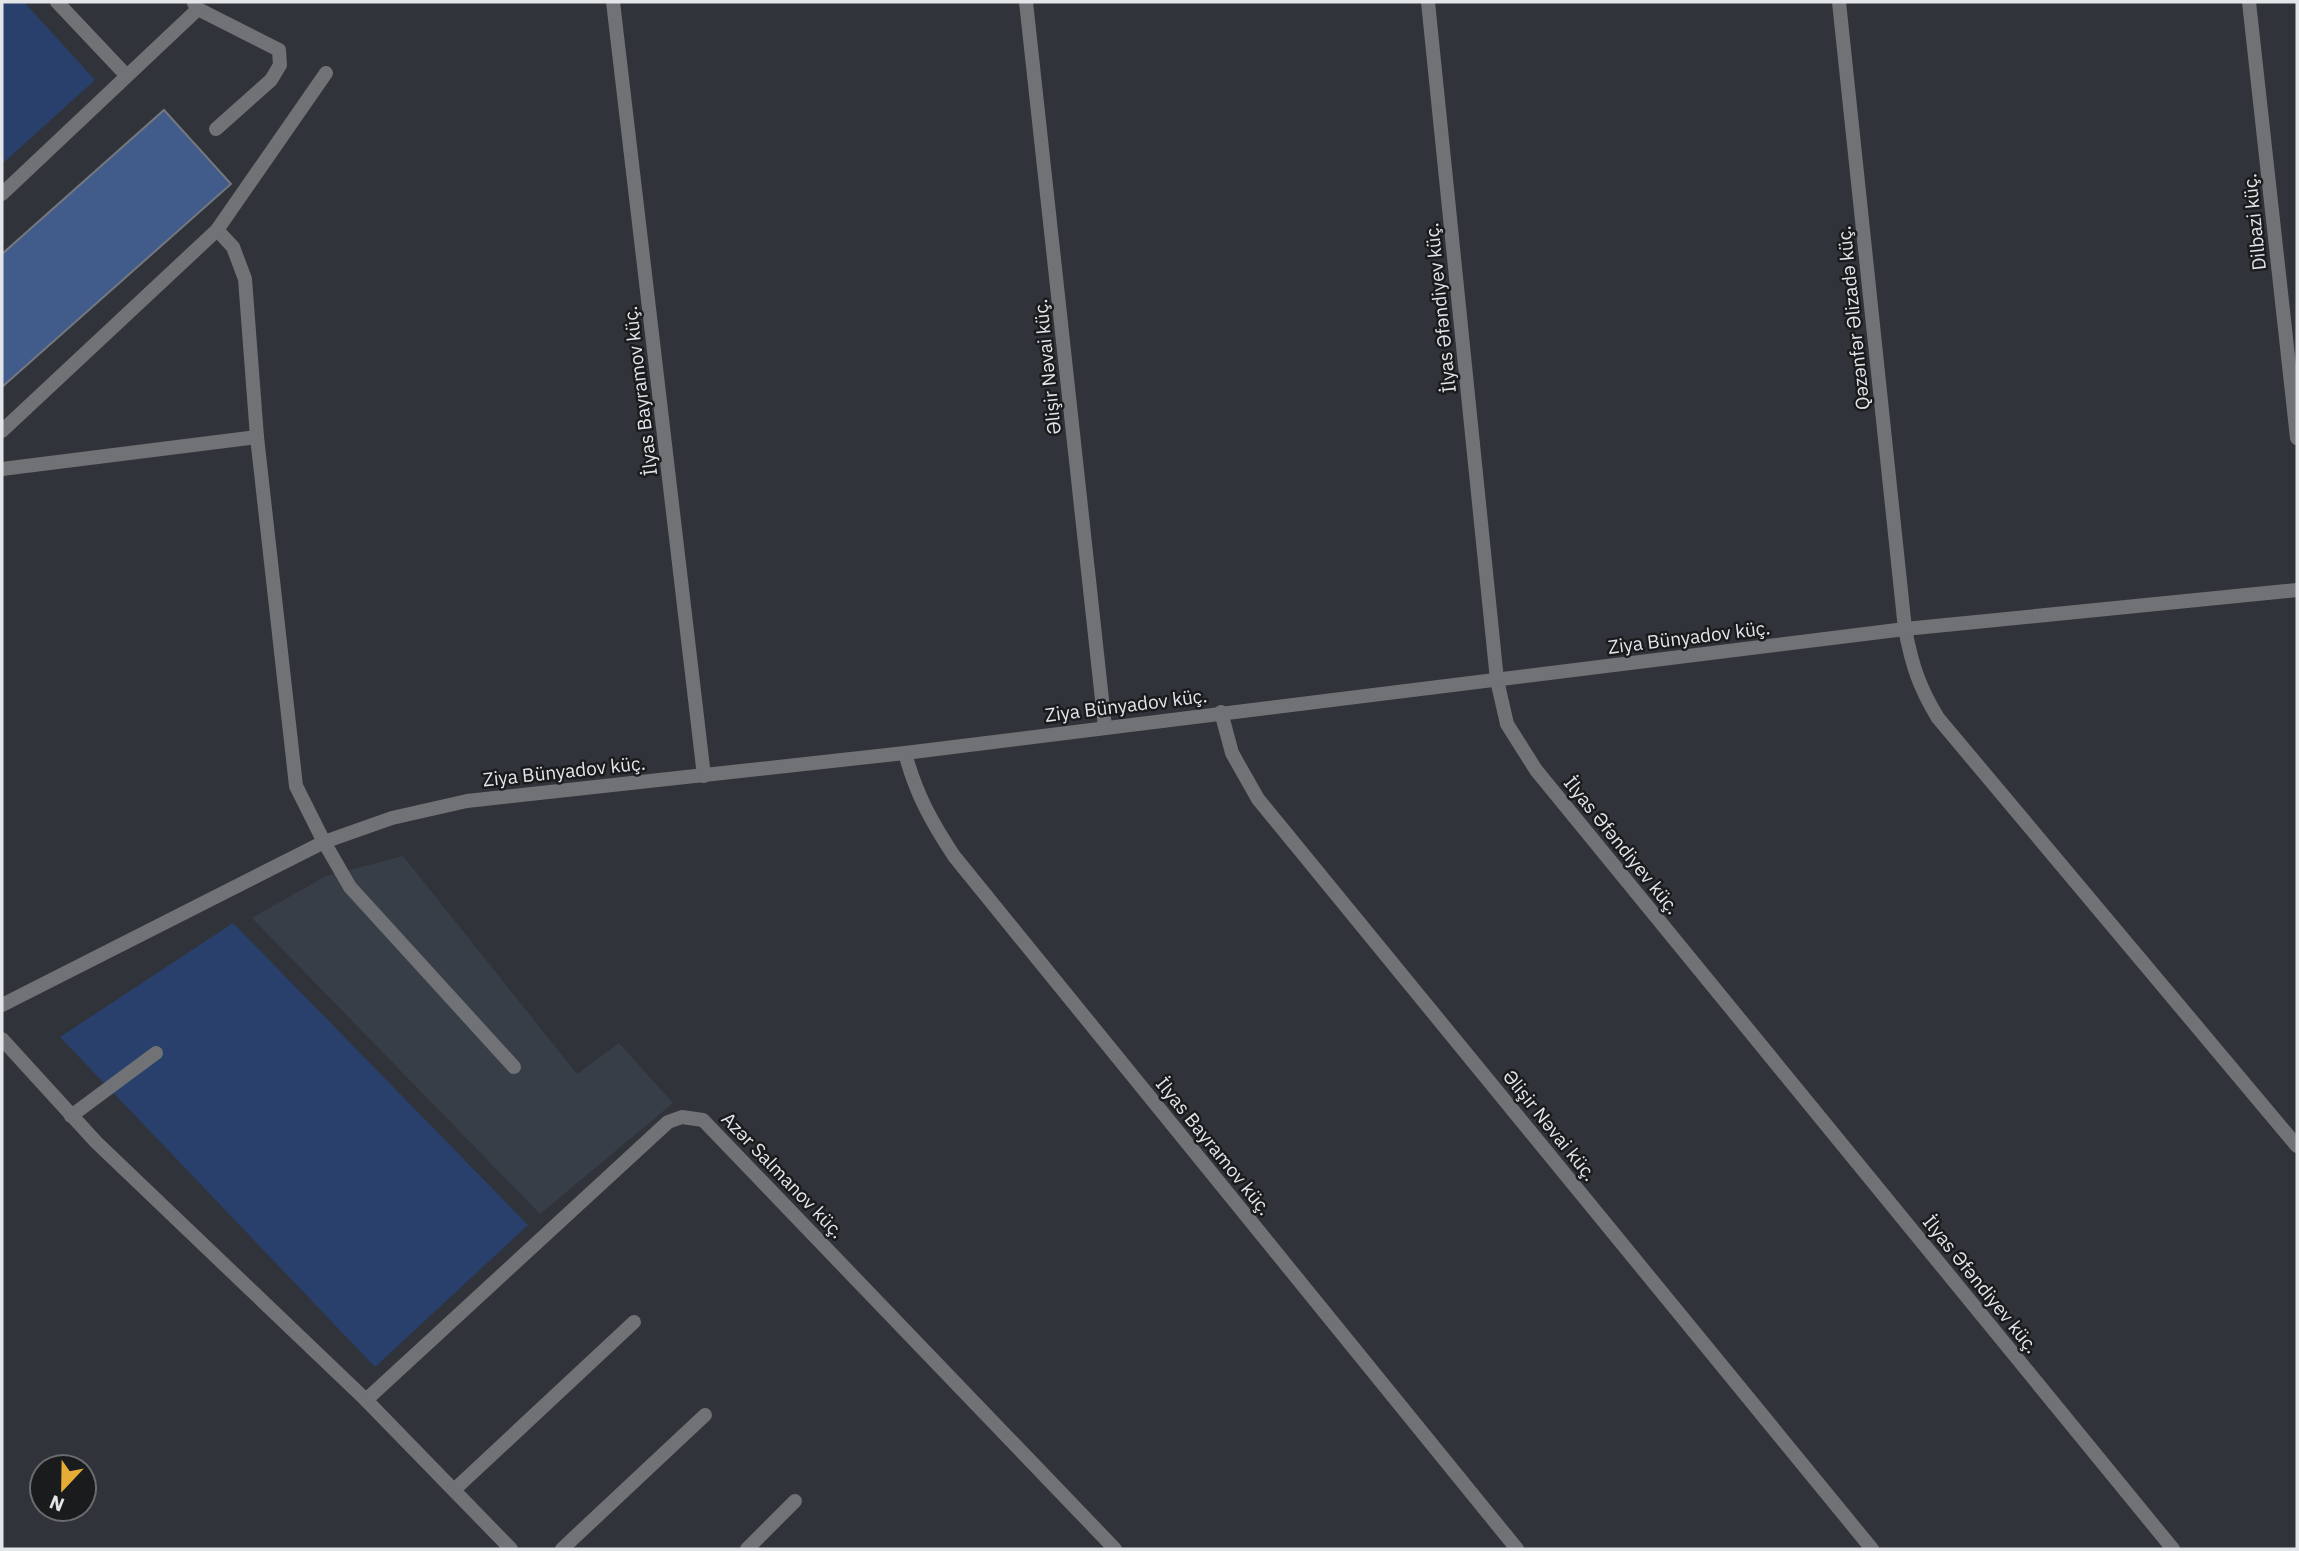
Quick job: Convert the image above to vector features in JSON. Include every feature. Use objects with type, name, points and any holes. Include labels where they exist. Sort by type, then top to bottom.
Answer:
[{"type":"street","points":[[57,2],[126,75]]},
{"type":"street","name":"İlyas Bayramov küç.","points":[[613,2],[704,776]]},
{"type":"street","name":"Əlişir Nəvai küç.","points":[[1026,2],[1105,727]]},
{"type":"street","name":"İlyas Əfəndiyev küç.","points":[[1428,2],[1497,680],[1507,724],[1536,770],[2173,1549]]},
{"type":"street","name":"Qəzənfər Əlizadə küç.","points":[[1839,2],[1905,629],[1912,665],[1921,690],[1938,718],[2297,1146]]},
{"type":"street","name":"Dilbazi küç.","points":[[2249,2],[2297,438]]},
{"type":"street","points":[[2,194],[196,5],[279,50],[280,65],[271,80],[216,129]]},
{"type":"street","points":[[2,431],[217,230],[326,73]]},
{"type":"street","points":[[217,230],[233,247],[245,279],[257,437],[296,786],[350,887],[514,1067]]},
{"type":"street","points":[[2,469],[257,437]]},
{"type":"street","name":"Ziya Bünyadov küç.","points":[[2,1005],[324,842],[392,818],[467,801],[905,753],[1905,629],[2297,590]]},
{"type":"street","name":"Əlişir Nəvai küç.","points":[[1221,712],[1232,753],[1258,799],[1872,1549]]},
{"type":"street","name":"İlyas Bayramov küç.","points":[[905,753],[913,782],[929,818],[954,856],[1517,1549]]},
{"type":"street","points":[[2,1039],[106,1152],[366,1400],[511,1549]]},
{"type":"street","points":[[72,1116],[156,1053]]},
{"type":"street","name":"Azər Salmanov küç.","points":[[366,1400],[668,1122],[682,1117],[703,1120],[1115,1549]]},
{"type":"street","points":[[454,1490],[634,1322]]},
{"type":"street","points":[[562,1549],[705,1415]]},
{"type":"street","points":[[747,1549],[795,1501]]},
{"type":"shaded area","points":[[2,2],[24,2],[95,80],[2,164]]},
{"type":"shaded area","points":[[403,856],[577,1074],[619,1043],[673,1103],[540,1214],[252,918],[326,876]]},
{"type":"shaded area","points":[[233,923],[528,1225],[375,1367],[60,1037]]},
{"type":"building","points":[[164,110],[231,184],[2,387],[2,254]]}]
